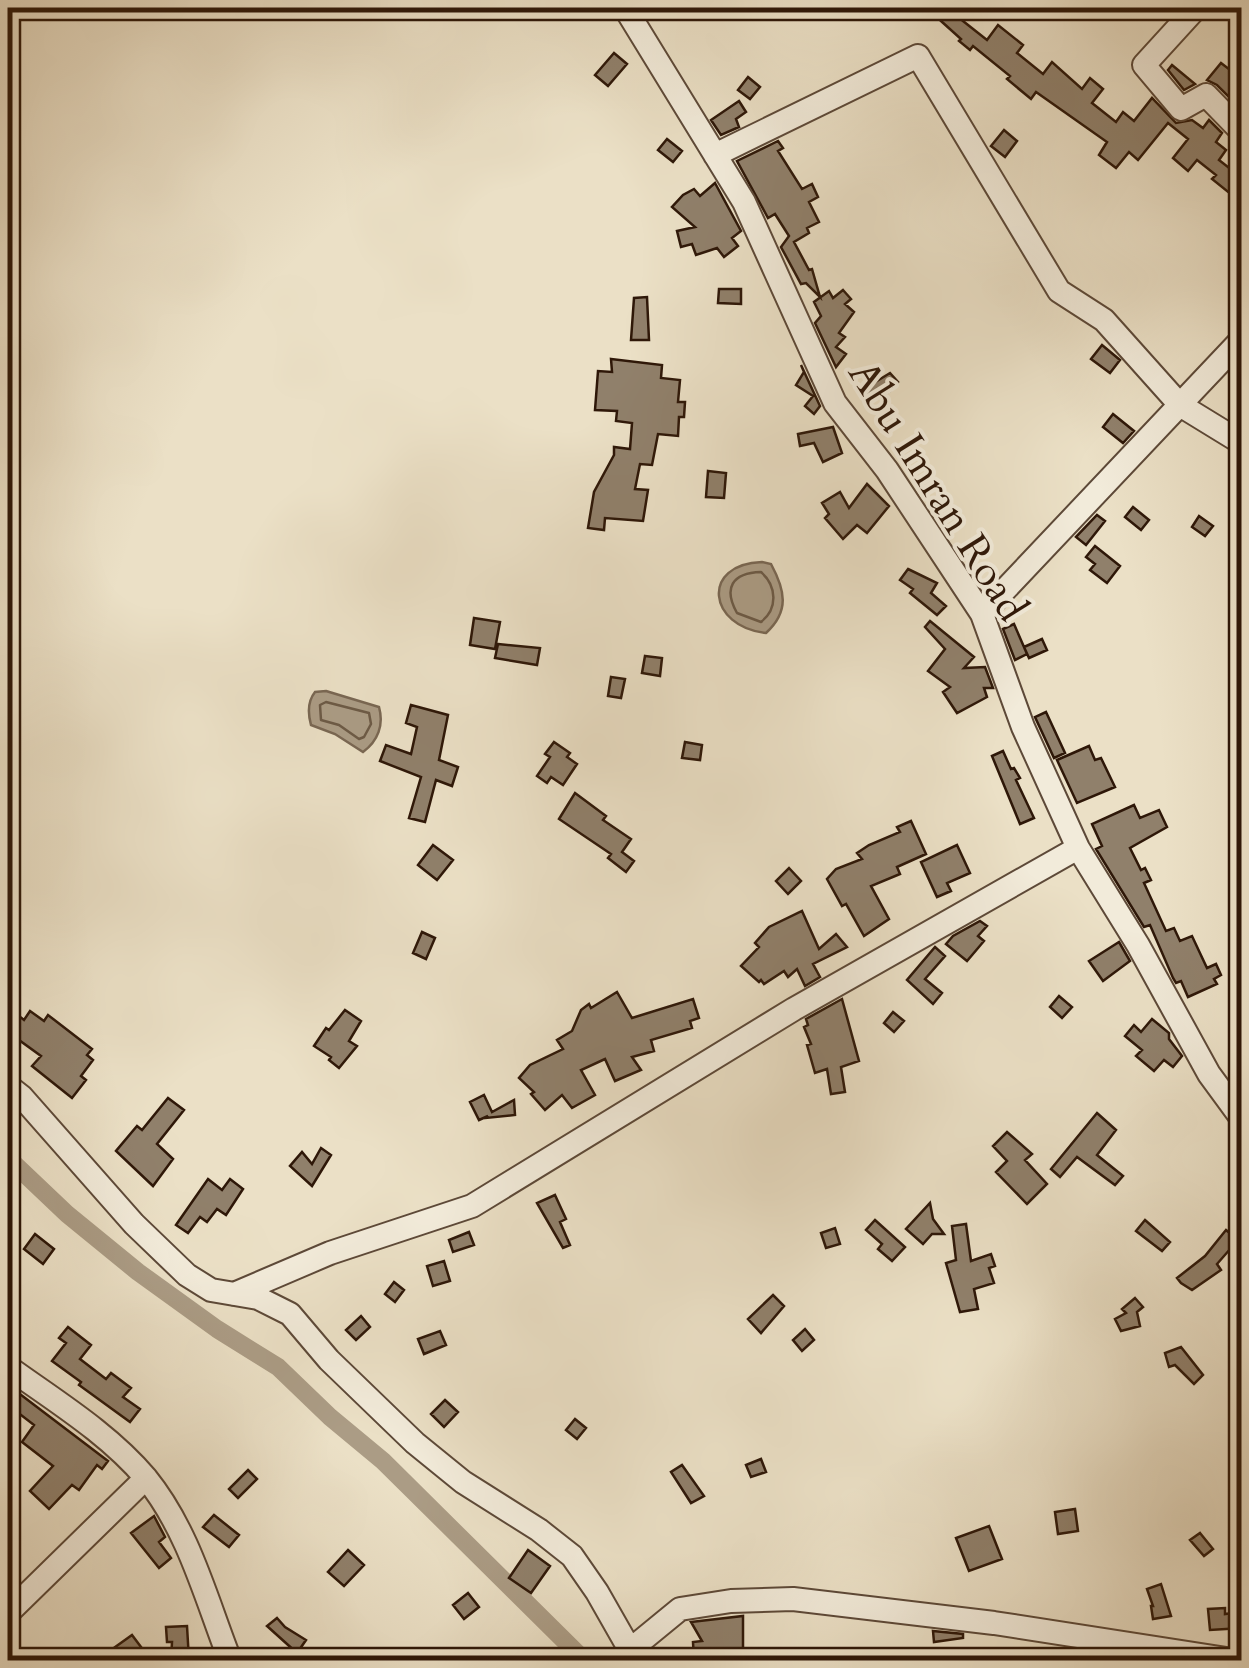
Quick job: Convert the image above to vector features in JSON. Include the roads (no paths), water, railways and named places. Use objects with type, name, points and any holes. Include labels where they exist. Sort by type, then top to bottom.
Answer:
[{"type":"street","name":"Abu Imran Road","points":[[625,8],[744,202],[835,403],[887,470],[982,614],[1023,727],[1078,848],[1138,945],[1209,1074],[1242,1119]]},
{"type":"street","points":[[1196,8],[1144,65],[1181,108],[1206,95],[1242,132]]},
{"type":"street","points":[[715,155],[918,56],[1059,292],[1104,320],[1180,405],[1242,442]]},
{"type":"street","points":[[982,614],[1242,339]]},
{"type":"street","points":[[234,1294],[330,1253],[472,1206],[794,1009],[1078,848]]},
{"type":"street","points":[[8,1086],[165,1256],[211,1290],[258,1298],[290,1314],[328,1360],[415,1444],[463,1482],[572,1556],[633,1655],[680,1610],[730,1601],[793,1599],[994,1623],[1233,1660]]},
{"type":"street","points":[[8,1366],[91,1426],[146,1478],[190,1554],[230,1660]]},
{"type":"street","points":[[8,1613],[146,1478]]},
{"type":"water","points":[[771,564],[783,600],[779,617],[766,633],[732,620],[719,596],[728,573],[742,565]]},
{"type":"water","points":[[326,691],[379,707],[378,732],[363,752],[335,734],[311,725],[311,700],[315,692]]},
{"type":"waterway","points":[[8,1158],[67,1214],[138,1272],[278,1367],[383,1461],[584,1660]]}]
